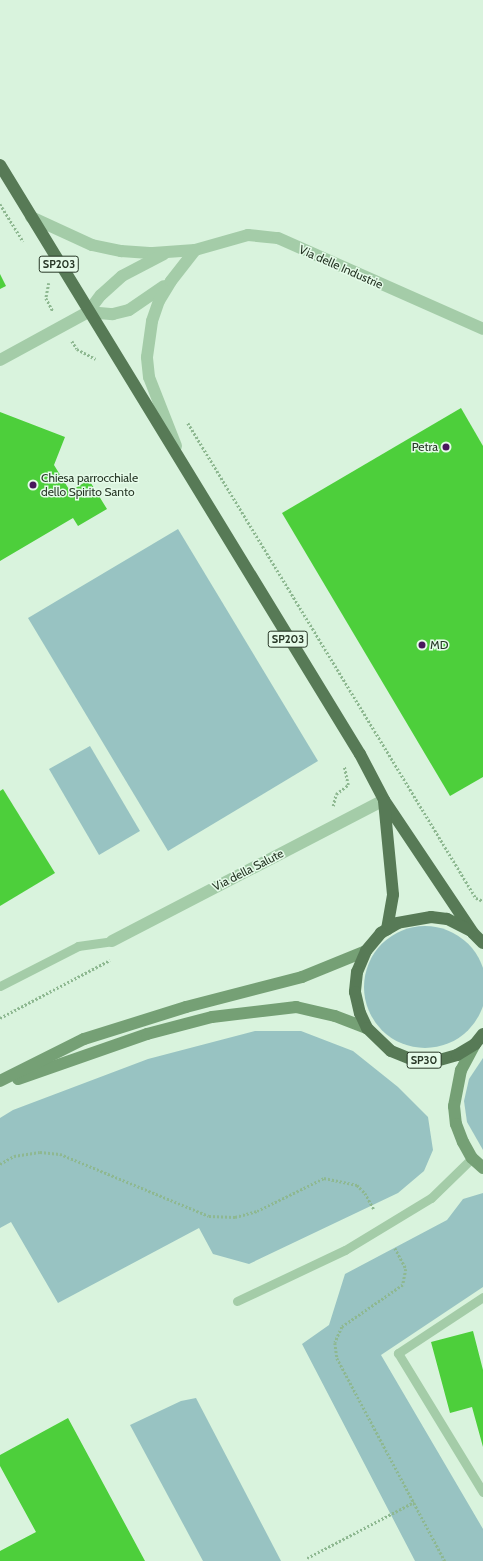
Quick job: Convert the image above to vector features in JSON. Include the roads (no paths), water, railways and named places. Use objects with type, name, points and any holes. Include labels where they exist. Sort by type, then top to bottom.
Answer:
[{"type":"main road","name":"SP203","points":[[0,165],[190,479],[360,754],[384,800],[473,933]]},
{"type":"main road","name":"SP203","points":[[384,800],[393,895],[387,929]]},
{"type":"main road","name":"SP30","points":[[483,943],[473,933],[447,919],[431,917],[410,919],[387,929],[366,951],[357,972],[355,992],[360,1013],[367,1028],[391,1051],[411,1059],[436,1061],[457,1055],[475,1044],[483,1034]]},
{"type":"main road","name":"SP30","points":[[0,1081],[84,1039],[186,1006],[302,977],[366,951]]},
{"type":"main road","name":"SP30","points":[[0,1085],[147,1034],[212,1017],[296,1006],[335,1016],[367,1028]]},
{"type":"main road","points":[[475,1044],[461,1070],[454,1106],[456,1124],[472,1158],[483,1168]]},
{"type":"street","name":"Via delle Industrie","points":[[31,216],[92,245],[121,251],[167,252],[195,250],[248,235],[278,238],[483,330]]},
{"type":"street","points":[[190,479],[158,403],[149,377],[147,358],[152,321],[159,301],[171,280],[195,250]]},
{"type":"street","name":"Via delle Industrie","points":[[88,312],[101,295],[122,276],[167,252]]},
{"type":"street","points":[[0,360],[88,312],[113,314],[129,310],[143,303],[171,280]]},
{"type":"street","name":"Via della Salute","points":[[112,941],[384,800]]},
{"type":"lane","points":[[0,986],[78,946],[112,941]]},
{"type":"lane","points":[[237,1301],[345,1250],[431,1198],[472,1158]]},
{"type":"lane","points":[[483,1297],[398,1353],[483,1492]]},
{"type":"place","name":"Petra","points":[[446,447]]},
{"type":"place","name":"Chiesa parrocchiale dello Spirito Santo","points":[[33,485]]},
{"type":"place","name":"MD","points":[[422,645]]}]
